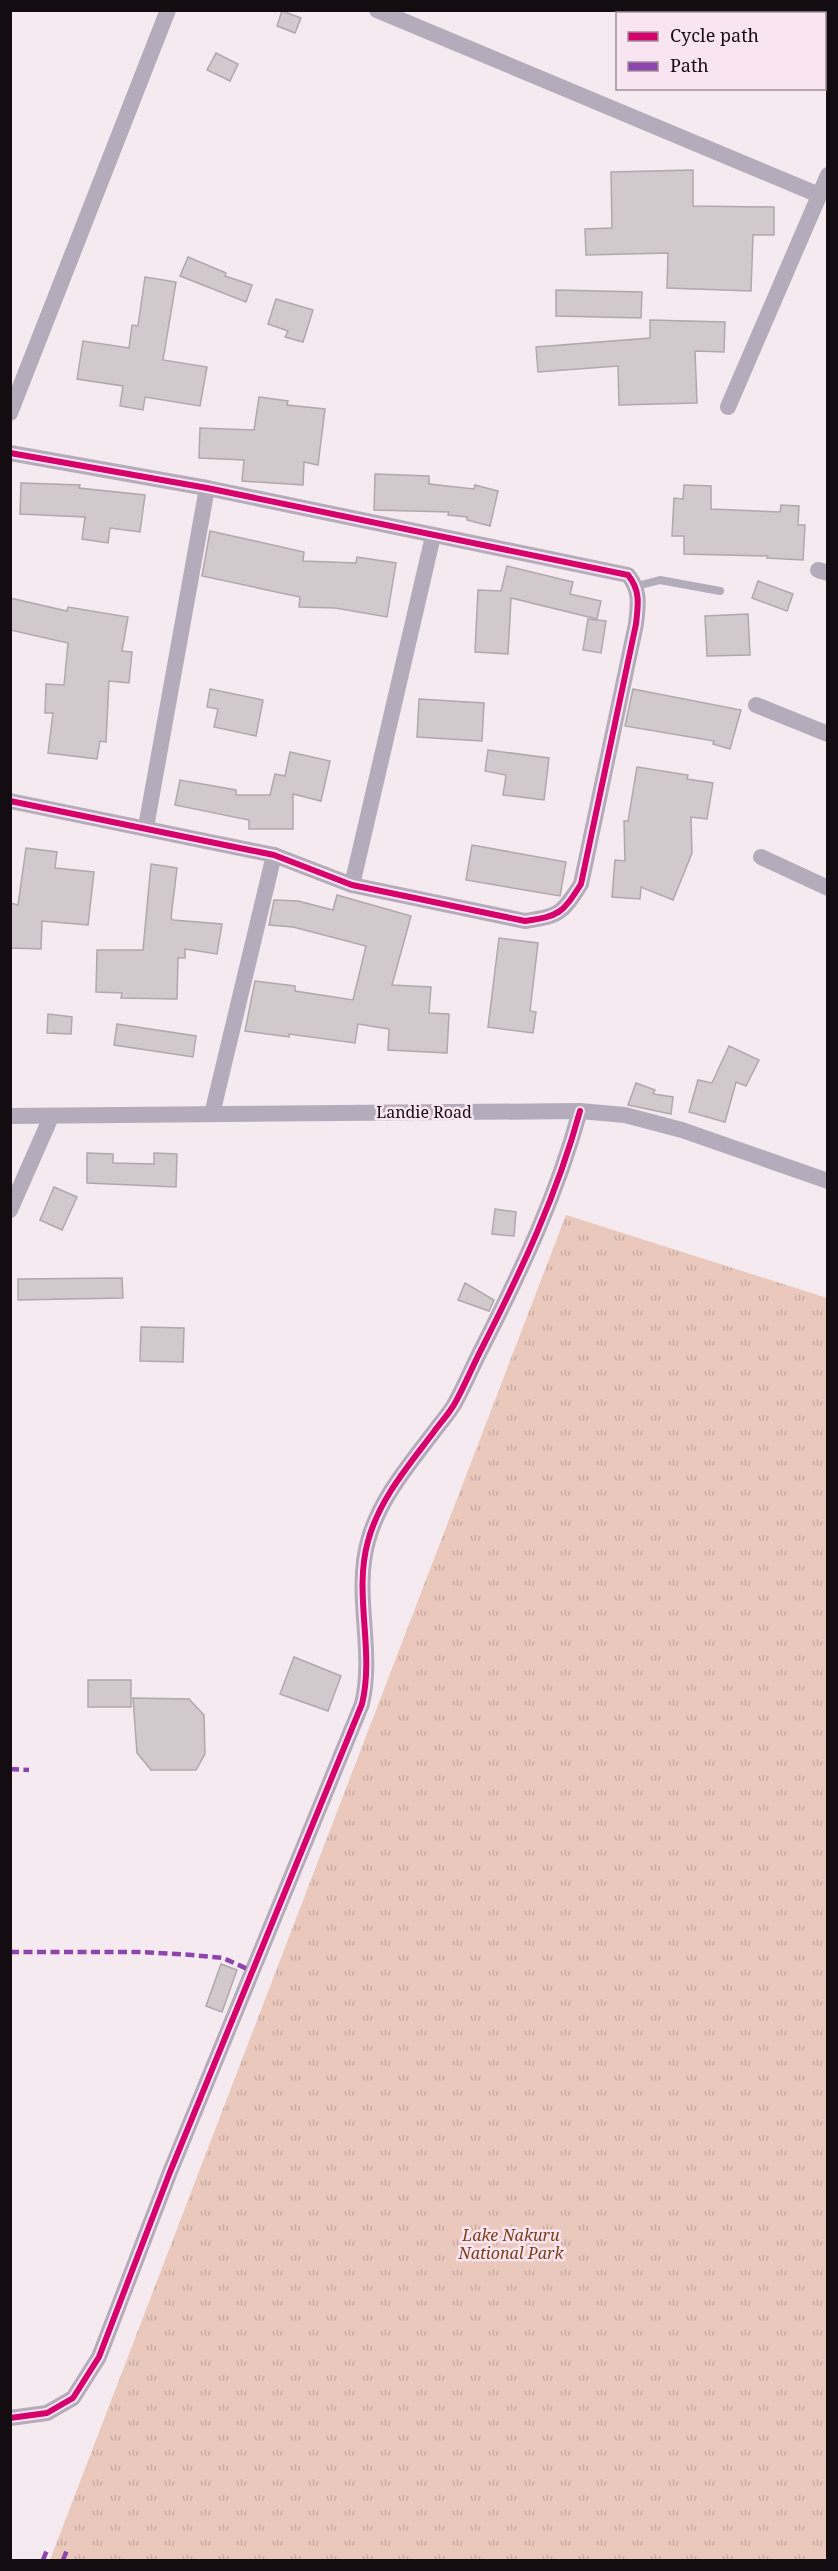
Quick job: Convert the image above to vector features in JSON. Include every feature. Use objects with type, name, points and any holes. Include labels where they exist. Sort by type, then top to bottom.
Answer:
[{"type":"street","points":[[10,413],[168,10]]},
{"type":"street","points":[[377,10],[819,195]]},
{"type":"street","points":[[728,407],[828,175]]},
{"type":"street","points":[[10,453],[207,488],[628,575],[637,586],[639,598],[636,624],[581,884],[568,905],[553,917],[525,921],[352,885],[274,855],[10,801]]},
{"type":"street","points":[[146,827],[207,488]]},
{"type":"street","points":[[352,885],[433,536]]},
{"type":"street","points":[[756,705],[828,734]]},
{"type":"street","points":[[212,1114],[274,855]]},
{"type":"street","points":[[761,857],[828,888]]},
{"type":"street","points":[[10,2418],[47,2413],[73,2398],[99,2357],[179,2151],[362,1704],[367,1668],[362,1598],[363,1568],[368,1541],[396,1482],[454,1405],[515,1284],[566,1163],[580,1111]]},
{"type":"street","name":"Landie Road","points":[[10,1116],[580,1111],[625,1115],[681,1130],[828,1181]]},
{"type":"street","points":[[10,1210],[51,1117]]},
{"type":"lane","points":[[637,586],[660,580],[720,591]]},
{"type":"green space","name":"Lake Nakuru National Park","points":[[566,1215],[827,1298],[827,2560],[50,2560]]},
{"type":"building","points":[[282,11],[301,18],[295,33],[277,26]]},
{"type":"building","points":[[216,53],[238,64],[230,81],[207,70]]},
{"type":"building","points":[[693,170],[693,206],[774,207],[774,235],[753,235],[751,291],[667,288],[668,253],[586,255],[585,229],[612,228],[611,172]]},
{"type":"building","points":[[188,257],[226,273],[225,276],[252,285],[246,302],[180,276]]},
{"type":"building","points":[[145,277],[176,282],[163,360],[207,367],[200,406],[145,397],[143,410],[120,406],[123,386],[77,379],[83,341],[129,348],[132,325],[138,326]]},
{"type":"building","points":[[556,290],[642,292],[641,318],[556,316]]},
{"type":"building","points":[[276,299],[313,310],[303,342],[285,337],[288,331],[268,324]]},
{"type":"building","points":[[650,320],[725,322],[724,352],[695,351],[697,403],[619,405],[618,366],[538,372],[536,347],[650,338]]},
{"type":"building","points":[[259,397],[288,401],[287,405],[325,409],[318,465],[304,462],[303,485],[242,481],[244,460],[199,458],[200,428],[254,430]]},
{"type":"building","points":[[375,474],[429,476],[429,484],[474,489],[475,485],[498,491],[490,526],[467,520],[467,517],[448,515],[449,512],[374,510]]},
{"type":"building","points":[[21,483],[80,485],[79,488],[145,495],[140,532],[110,528],[108,543],[82,539],[85,517],[20,514]]},
{"type":"building","points":[[684,485],[711,486],[711,509],[780,512],[781,505],[799,506],[798,525],[805,525],[803,560],[767,558],[768,556],[684,554],[684,536],[672,536],[674,498],[683,499]]},
{"type":"building","points":[[210,531],[304,552],[303,561],[356,563],[357,557],[396,563],[387,617],[335,608],[299,607],[300,597],[202,576]]},
{"type":"building","points":[[507,566],[573,582],[570,594],[601,601],[597,619],[511,598],[508,654],[475,652],[478,590],[501,591]]},
{"type":"building","points":[[758,581],[793,594],[787,611],[752,598]]},
{"type":"building","points":[[10,598],[67,611],[68,607],[128,617],[122,651],[132,652],[129,683],[109,681],[106,742],[100,741],[97,759],[48,753],[53,713],[45,713],[46,684],[64,685],[68,643],[10,630]]},
{"type":"building","points":[[748,614],[750,655],[707,656],[705,616]]},
{"type":"building","points":[[588,619],[606,621],[601,653],[583,650]]},
{"type":"building","points":[[210,689],[263,700],[256,736],[214,727],[218,709],[207,707]]},
{"type":"building","points":[[633,689],[741,710],[730,749],[713,744],[714,741],[625,726]]},
{"type":"building","points":[[419,699],[484,703],[482,741],[417,737]]},
{"type":"building","points":[[488,750],[549,758],[544,800],[503,795],[506,775],[485,771]]},
{"type":"building","points":[[290,752],[330,761],[321,801],[293,794],[293,829],[249,829],[249,820],[175,805],[180,780],[236,790],[236,795],[270,795],[275,774],[285,776]]},
{"type":"building","points":[[637,767],[688,775],[687,779],[713,783],[707,819],[691,817],[692,853],[673,900],[641,887],[640,899],[612,897],[615,860],[625,861],[624,821],[628,821]]},
{"type":"building","points":[[472,845],[566,862],[560,896],[466,880]]},
{"type":"building","points":[[26,848],[57,852],[55,868],[94,872],[88,925],[42,921],[41,949],[10,948],[10,903],[18,905]]},
{"type":"building","points":[[151,864],[177,868],[171,918],[173,920],[222,924],[217,954],[185,949],[185,958],[178,958],[177,999],[121,998],[122,993],[96,992],[97,950],[143,950]]},
{"type":"building","points":[[337,895],[411,916],[392,985],[431,987],[429,1013],[449,1014],[447,1053],[388,1050],[389,1029],[358,1024],[355,1043],[245,1031],[255,981],[295,986],[295,991],[353,1000],[366,946],[293,927],[269,925],[274,900],[298,901],[333,910]]},
{"type":"building","points":[[499,938],[538,943],[530,1011],[536,1012],[533,1033],[488,1027]]},
{"type":"building","points":[[48,1014],[72,1017],[71,1034],[47,1033]]},
{"type":"building","points":[[117,1024],[196,1036],[193,1057],[114,1045]]},
{"type":"building","points":[[729,1046],[759,1060],[746,1086],[736,1082],[725,1122],[689,1112],[698,1080],[712,1083]]},
{"type":"building","points":[[636,1083],[655,1090],[653,1094],[673,1097],[671,1114],[628,1105]]},
{"type":"building","points":[[87,1153],[113,1154],[113,1163],[154,1164],[154,1153],[177,1154],[176,1187],[87,1183]]},
{"type":"building","points":[[54,1187],[77,1197],[62,1230],[40,1220]]},
{"type":"building","points":[[495,1209],[516,1212],[514,1236],[492,1234]]},
{"type":"building","points":[[122,1278],[123,1298],[18,1300],[18,1279]]},
{"type":"building","points":[[465,1283],[494,1300],[489,1311],[458,1300]]},
{"type":"building","points":[[141,1327],[184,1328],[183,1362],[140,1361]]},
{"type":"building","points":[[294,1657],[341,1676],[328,1711],[280,1694]]},
{"type":"building","points":[[88,1680],[131,1680],[131,1707],[88,1707]]},
{"type":"building","points":[[133,1698],[189,1699],[204,1715],[205,1754],[196,1770],[151,1770],[137,1753]]},
{"type":"building","points":[[221,1964],[237,1970],[222,2012],[206,2006]]},
{"type":"marked path","points":[[10,1769],[29,1770]]},
{"type":"marked path","points":[[10,1952],[140,1952],[192,1955],[223,1958],[252,1971]]},
{"type":"marked path","points":[[43,2560],[47,2550]]},
{"type":"marked path","points":[[63,2560],[67,2550]]},
{"type":"cycle path","points":[[10,453],[207,488],[628,575],[635,587],[638,604],[636,624],[581,884],[564,908],[553,915],[525,921],[352,885],[274,855],[10,801]]},
{"type":"cycle path","points":[[10,2418],[47,2413],[73,2398],[99,2357],[170,2172],[362,1704],[366,1663],[363,1602],[364,1561],[373,1526],[395,1484],[450,1411],[462,1389],[538,1231],[561,1172],[580,1111]]}]
